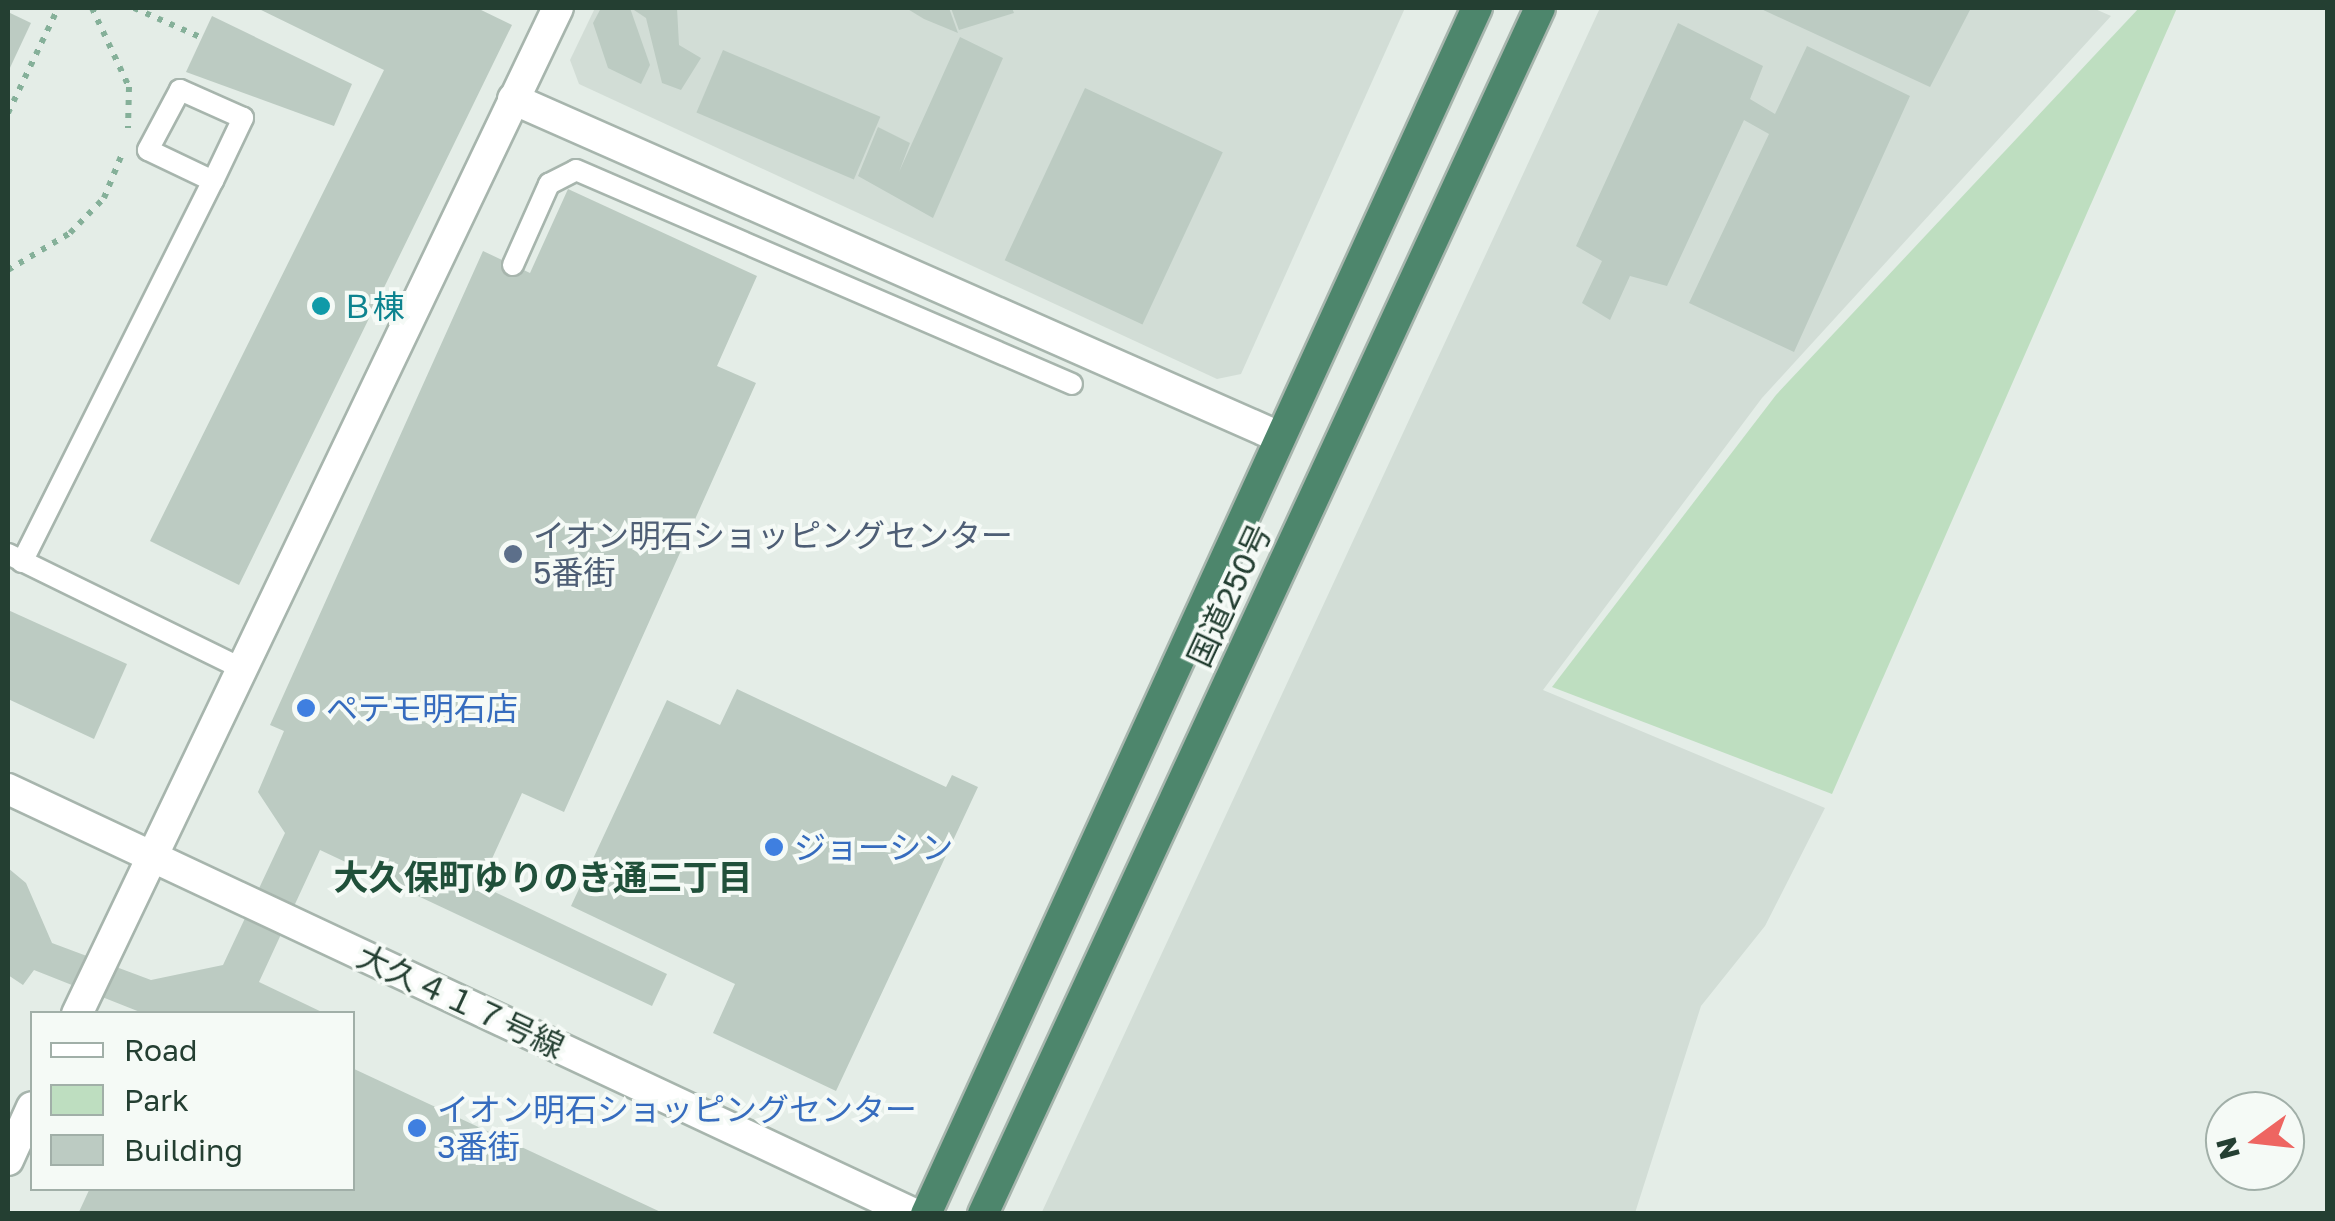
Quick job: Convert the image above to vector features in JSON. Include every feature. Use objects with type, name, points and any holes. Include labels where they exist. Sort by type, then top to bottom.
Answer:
[{"type":"highway","name":"国道250号","points":[[926,1214],[1277,436],[1477,8]]},
{"type":"highway","name":"国道250号","points":[[983,1214],[1540,8]]},
{"type":"street","points":[[78,1011],[558,8]]},
{"type":"street","points":[[513,99],[1277,436]]},
{"type":"street","name":"大久４１７号線","points":[[8,790],[914,1214]]},
{"type":"street","points":[[8,1160],[30,1111]]},
{"type":"lane","points":[[213,181],[148,150],[180,90],[242,118],[213,181],[15,558],[243,669]]},
{"type":"lane","points":[[513,265],[549,184],[576,170],[781,254],[1072,384]]},
{"type":"path","points":[[8,113],[58,8]]},
{"type":"path","points":[[8,270],[70,234],[104,198],[128,141],[129,88],[92,8]]},
{"type":"path","points":[[134,8],[202,38]]},
{"type":"shaded area","points":[[595,8],[1405,8],[1241,374],[1217,379],[579,84],[570,60]]},
{"type":"shaded area","points":[[1600,8],[2093,8],[2111,16],[1762,398],[1543,690],[1825,808],[1765,926],[1701,1006],[1635,1213],[1041,1214]]},
{"type":"green space","points":[[2139,8],[2177,8],[1832,794],[1552,687],[1776,395]]},
{"type":"building","name":"Ｂ棟","points":[[257,8],[477,8],[512,25],[239,585],[150,541],[384,70]]},
{"type":"building","points":[[601,8],[630,8],[650,65],[641,84],[608,68],[593,23]]},
{"type":"building","points":[[631,8],[677,8],[679,45],[701,58],[681,90],[662,83],[646,18]]},
{"type":"building","points":[[906,8],[949,8],[958,33],[924,19]]},
{"type":"building","points":[[951,8],[1012,8],[1014,13],[959,30]]},
{"type":"building","points":[[1759,8],[1971,8],[1930,87]]},
{"type":"building","points":[[8,12],[31,23],[8,72]]},
{"type":"building","points":[[212,16],[352,84],[334,126],[186,72]]},
{"type":"building","points":[[1678,23],[1763,66],[1750,99],[1775,114],[1807,46],[1910,96],[1794,352],[1689,303],[1769,134],[1744,120],[1667,286],[1630,276],[1610,320],[1582,303],[1602,261],[1576,246]]},
{"type":"building","points":[[960,37],[1003,58],[933,218],[858,176],[878,127],[910,143],[899,172]]},
{"type":"building","points":[[723,50],[880,117],[854,179],[696,113]]},
{"type":"building","points":[[1085,88],[1223,152],[1142,324],[1005,260]]},
{"type":"building","name":"イオン明石ショッピングセンター 5番街","points":[[568,189],[757,276],[717,366],[756,383],[564,812],[522,793],[480,885],[667,974],[652,1006],[320,850],[259,982],[320,1011],[137,1011],[34,970],[23,985],[8,975],[8,868],[26,883],[52,943],[151,980],[223,965],[285,833],[258,792],[284,731],[270,725],[483,251],[530,273]]},
{"type":"building","points":[[8,610],[127,664],[94,739],[8,699]]},
{"type":"building","name":"ジョーシン","points":[[737,689],[946,787],[952,775],[978,787],[836,1091],[713,1033],[735,984],[571,906],[667,700],[720,725]]},
{"type":"building","name":"イオン明石ショッピングセンター 3番街","points":[[355,1069],[665,1214],[78,1214],[89,1191],[355,1191]]},
{"type":"place","name":"Ｂ棟","points":[[321,306]]},
{"type":"place","name":"イオン明石ショッピングセンター 5番街","points":[[513,554]]},
{"type":"place","name":"ペテモ明石店","points":[[306,708]]},
{"type":"place","name":"ジョーシン","points":[[774,847]]},
{"type":"place","name":"イオン明石ショッピングセンター 3番街","points":[[417,1128]]},
{"type":"district","name":"大久保町ゆりのき通三丁目","points":[[543,877]]}]
